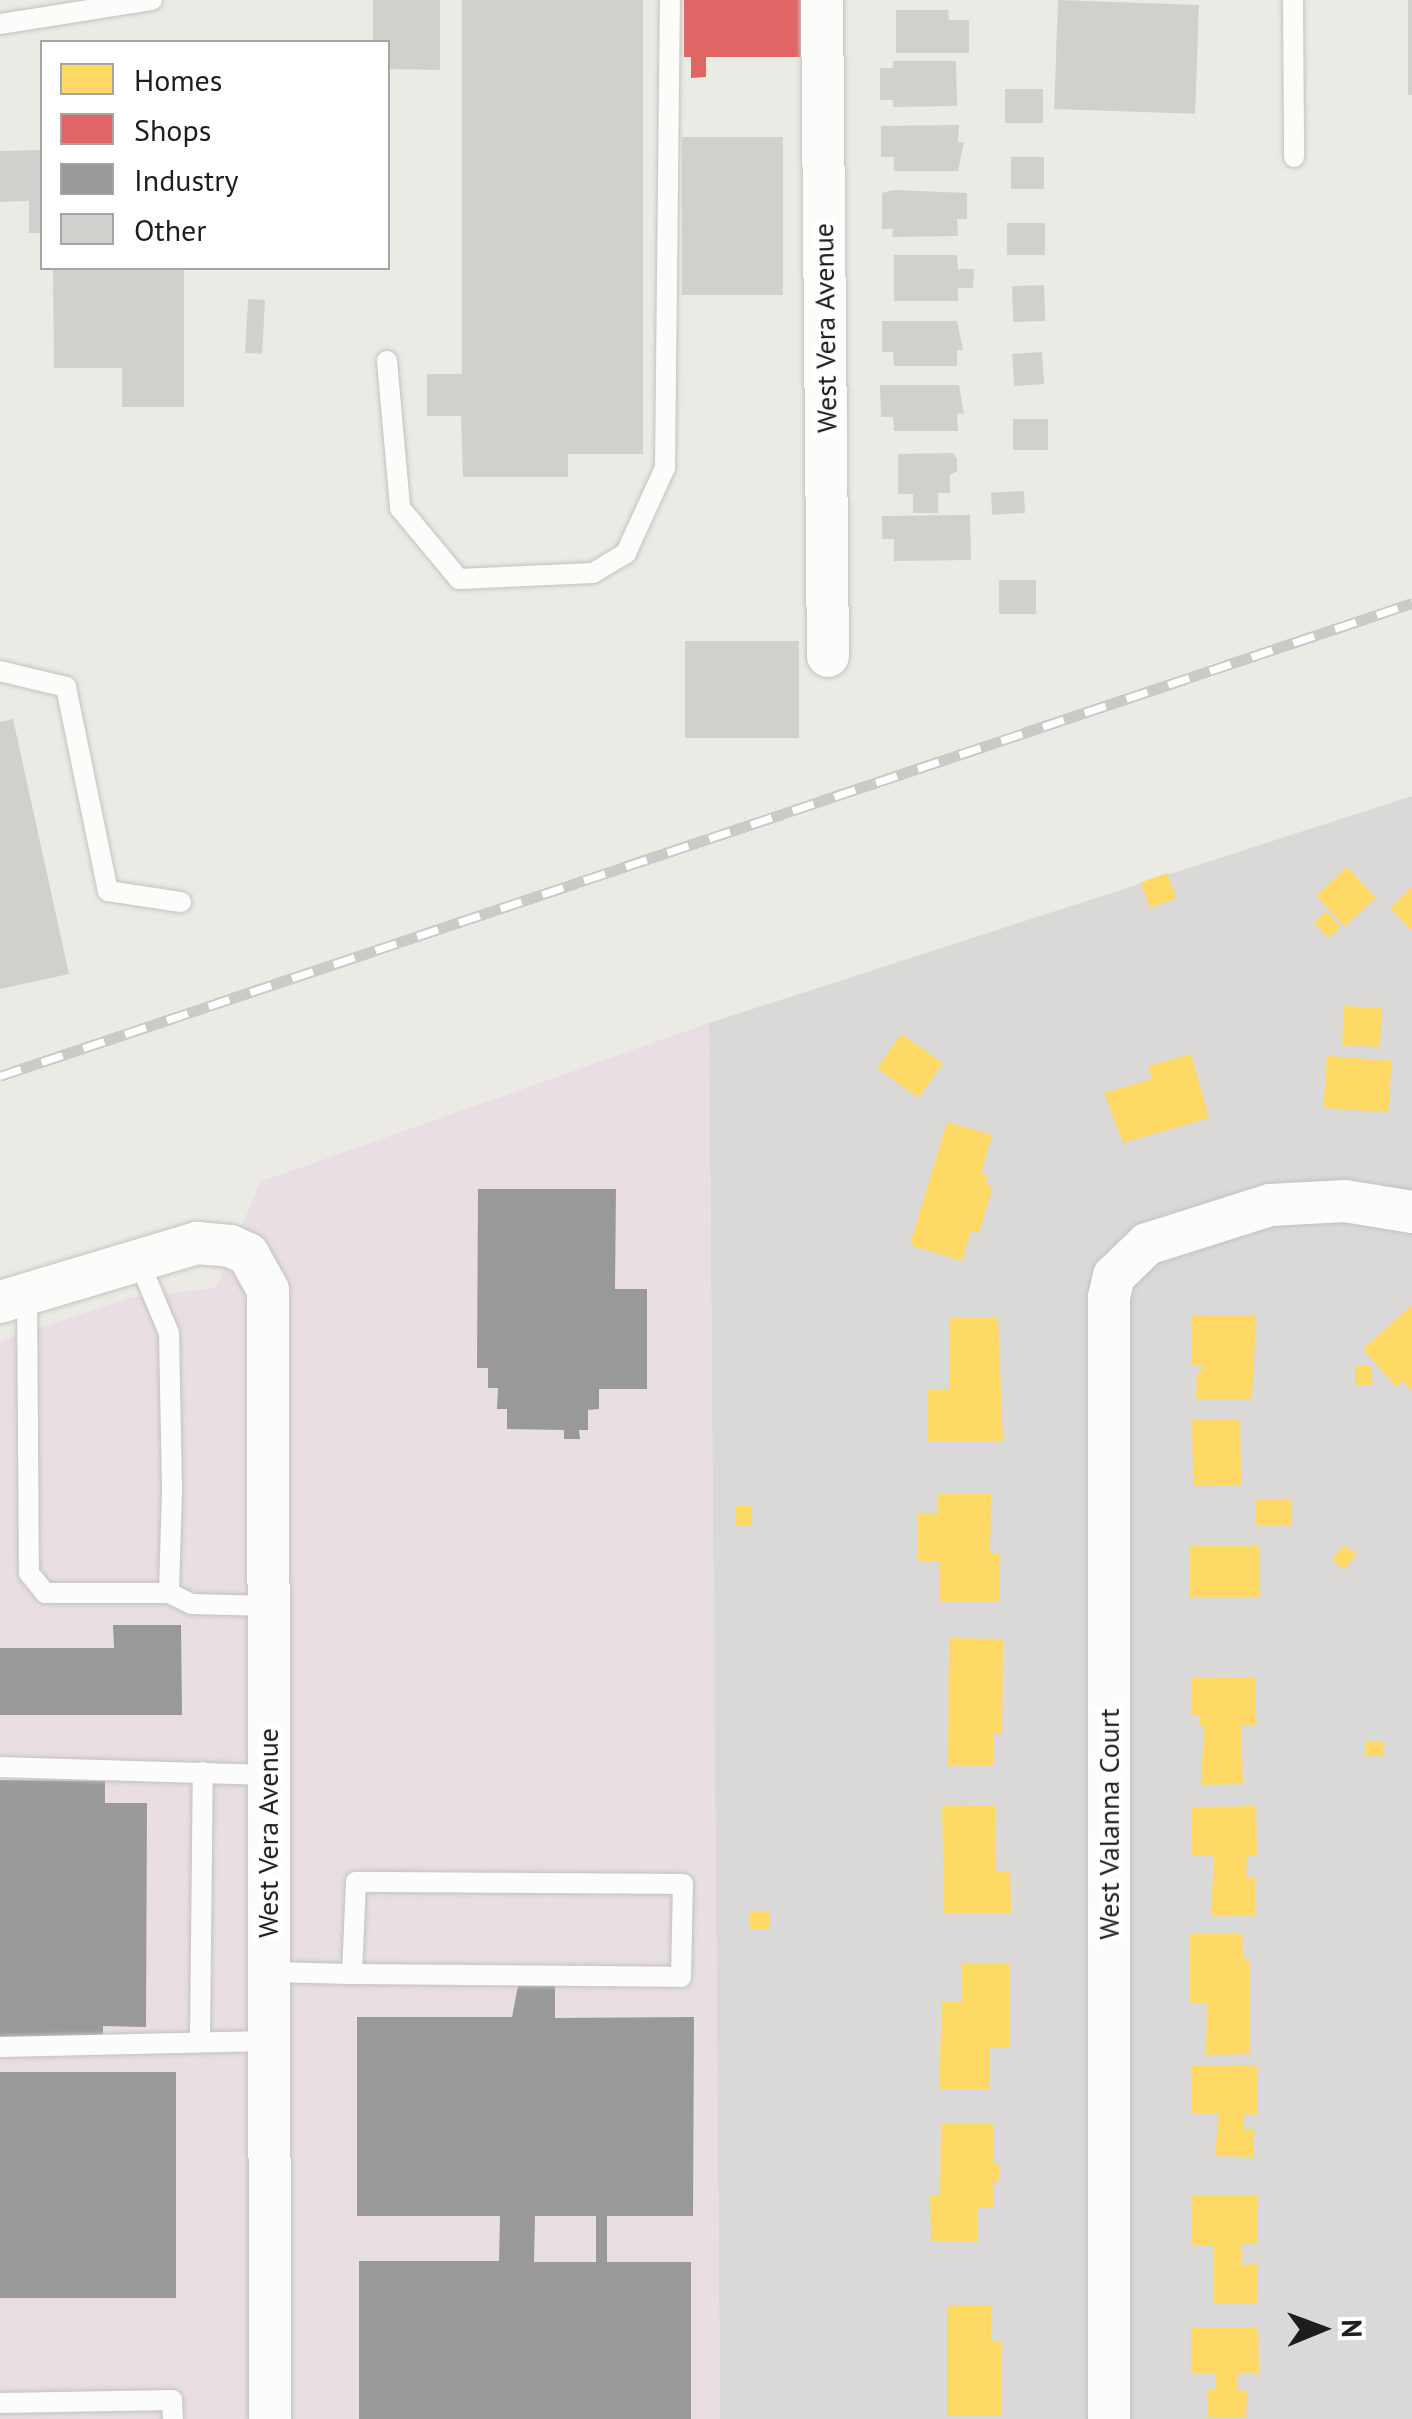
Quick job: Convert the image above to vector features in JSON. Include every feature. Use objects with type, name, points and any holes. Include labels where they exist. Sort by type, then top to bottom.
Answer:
[{"type":"street","name":"West Vera Avenue","points":[[822,0],[828,656]]},
{"type":"street","name":"West Valanna Court","points":[[1109,2419],[1109,1297],[1122,1264],[1147,1244],[1270,1206],[1305,1200],[1345,1201],[1412,1212]]},
{"type":"street","name":"West Vera Avenue","points":[[138,1260],[196,1243],[230,1246],[248,1254],[263,1273],[269,1306],[270,2419]]},
{"type":"street","points":[[13,1297],[138,1260]]},
{"type":"lane","points":[[0,24],[152,0]]},
{"type":"lane","points":[[388,361],[400,508],[459,579],[593,573],[626,552],[666,468],[670,0]]},
{"type":"lane","points":[[1293,0],[1294,157]]},
{"type":"lane","points":[[0,671],[66,688],[108,891],[181,902]]},
{"type":"lane","points":[[138,1260],[168,1333],[172,1490],[169,1593]]},
{"type":"lane","points":[[13,1297],[29,1573],[45,1593],[169,1593],[192,1604],[268,1606]]},
{"type":"lane","points":[[0,1767],[268,1774]]},
{"type":"lane","points":[[200,2039],[204,1772]]},
{"type":"lane","points":[[268,1972],[352,1974],[681,1977],[683,1884],[356,1882],[352,1974]]},
{"type":"lane","points":[[0,2047],[162,2045],[200,2039],[269,2041]]},
{"type":"lane","points":[[0,2402],[172,2400],[172,2419]]},
{"type":"shaded area","points":[[1412,796],[1412,2419],[720,2419],[709,1023]]},
{"type":"shaded area","points":[[709,1023],[720,2419],[0,2419],[0,1341],[129,1298],[216,1288],[260,1182]]},
{"type":"building: Homes","points":[[1347,867],[1376,898],[1345,926],[1316,896]]},
{"type":"building: Homes","points":[[1167,873],[1176,898],[1150,908],[1141,883]]},
{"type":"building: Homes","points":[[1412,887],[1412,931],[1390,908]]},
{"type":"building: Homes","points":[[1327,911],[1341,927],[1328,938],[1314,922]]},
{"type":"building: Homes","points":[[1344,1006],[1382,1008],[1380,1047],[1342,1045]]},
{"type":"building: Homes","points":[[901,1034],[943,1063],[919,1098],[877,1068]]},
{"type":"building: Homes","points":[[1191,1054],[1209,1118],[1123,1143],[1104,1093],[1152,1079],[1148,1066]]},
{"type":"building: Homes","points":[[1327,1056],[1392,1061],[1388,1112],[1323,1108]]},
{"type":"building: Homes","points":[[947,1122],[992,1135],[981,1174],[988,1176],[985,1184],[993,1186],[979,1233],[971,1230],[962,1261],[910,1245]]},
{"type":"building: Homes","points":[[1412,1305],[1412,1391],[1403,1381],[1396,1387],[1363,1349]]},
{"type":"building: Homes","points":[[1192,1316],[1256,1316],[1252,1399],[1196,1399],[1197,1372],[1202,1372],[1202,1365],[1192,1365]]},
{"type":"building: Homes","points":[[949,1318],[998,1318],[1003,1441],[928,1441],[928,1390],[949,1390]]},
{"type":"building: Homes","points":[[1355,1365],[1372,1365],[1372,1385],[1355,1385]]},
{"type":"building: Homes","points":[[1240,1419],[1241,1485],[1193,1486],[1192,1420]]},
{"type":"building: Homes","points":[[938,1494],[991,1494],[990,1553],[1000,1553],[1000,1602],[940,1602],[940,1562],[918,1561],[918,1513],[938,1513]]},
{"type":"building: Homes","points":[[1256,1500],[1292,1500],[1292,1526],[1256,1526]]},
{"type":"building: Homes","points":[[736,1506],[752,1506],[752,1525],[736,1525]]},
{"type":"building: Homes","points":[[1344,1545],[1356,1555],[1344,1570],[1332,1560]]},
{"type":"building: Homes","points":[[1190,1546],[1260,1546],[1260,1598],[1190,1598]]},
{"type":"building: Homes","points":[[949,1638],[1003,1639],[1002,1734],[994,1734],[994,1765],[948,1765]]},
{"type":"building: Homes","points":[[1256,1677],[1256,1726],[1241,1726],[1243,1784],[1201,1785],[1204,1725],[1199,1725],[1200,1715],[1192,1715],[1191,1678]]},
{"type":"building: Homes","points":[[1366,1741],[1384,1741],[1384,1756],[1366,1756]]},
{"type":"building: Homes","points":[[995,1805],[996,1871],[1010,1871],[1011,1913],[944,1914],[942,1806]]},
{"type":"building: Homes","points":[[1256,1806],[1257,1856],[1247,1856],[1246,1877],[1255,1877],[1255,1915],[1211,1916],[1214,1855],[1192,1855],[1191,1807]]},
{"type":"building: Homes","points":[[750,1911],[769,1911],[769,1929],[750,1929]]},
{"type":"building: Homes","points":[[1190,1934],[1242,1934],[1243,1959],[1250,1959],[1250,2054],[1206,2055],[1207,2003],[1190,2003]]},
{"type":"building: Homes","points":[[962,1963],[1010,1963],[1010,2048],[989,2048],[989,2089],[939,2089],[942,2002],[962,2002]]},
{"type":"building: Homes","points":[[1192,2065],[1257,2066],[1257,2115],[1244,2114],[1244,2130],[1253,2130],[1253,2157],[1215,2156],[1219,2114],[1191,2114]]},
{"type":"building: Homes","points":[[941,2123],[993,2123],[993,2164],[999,2164],[999,2182],[993,2182],[993,2208],[978,2208],[978,2242],[931,2241],[930,2196],[940,2196]]},
{"type":"building: Homes","points":[[1192,2195],[1257,2195],[1257,2244],[1242,2244],[1241,2265],[1257,2264],[1257,2303],[1214,2303],[1214,2245],[1192,2245]]},
{"type":"building: Homes","points":[[947,2305],[991,2305],[991,2341],[1002,2341],[1002,2416],[947,2416]]},
{"type":"building: Homes","points":[[1191,2328],[1258,2328],[1259,2374],[1238,2374],[1238,2390],[1247,2391],[1246,2417],[1208,2417],[1208,2390],[1216,2390],[1216,2374],[1191,2374]]},
{"type":"building: Shops","points":[[684,0],[806,0],[806,57],[706,57],[706,77],[691,78],[691,57],[684,57]]},
{"type":"building: Industry","points":[[478,1189],[616,1189],[615,1289],[647,1289],[647,1389],[599,1389],[599,1409],[588,1410],[588,1430],[579,1430],[580,1439],[564,1439],[564,1430],[507,1429],[507,1409],[497,1409],[498,1388],[488,1388],[488,1368],[477,1368]]},
{"type":"building: Industry","points":[[113,1625],[181,1625],[182,1715],[0,1715],[0,1648],[114,1648]]},
{"type":"building: Industry","points":[[0,1780],[105,1781],[105,1803],[147,1803],[146,2027],[103,2026],[103,2038],[0,2037]]},
{"type":"building: Industry","points":[[518,1986],[555,1986],[555,2018],[694,2017],[693,2216],[607,2216],[607,2262],[691,2262],[691,2419],[359,2419],[359,2261],[499,2261],[500,2216],[357,2216],[357,2017],[512,2017]],"holes":[[[535,2216],[596,2216],[596,2262],[534,2262]]]},
{"type":"building: Industry","points":[[0,2072],[176,2072],[176,2298],[0,2298]]},
{"type":"building: Other","points":[[373,0],[440,0],[440,70],[390,69],[390,40],[373,40]]},
{"type":"building: Other","points":[[462,0],[643,0],[643,454],[568,454],[568,477],[463,477],[461,416],[427,416],[427,374],[462,374]]},
{"type":"building: Other","points":[[1058,0],[1199,5],[1195,114],[1054,109]]},
{"type":"building: Other","points":[[1408,0],[1412,0],[1412,95],[1408,95]]},
{"type":"building: Other","points":[[896,10],[948,10],[949,20],[969,20],[969,53],[896,53]]},
{"type":"building: Other","points":[[893,61],[956,61],[957,106],[893,107],[893,100],[880,100],[880,68],[893,68]]},
{"type":"building: Other","points":[[1005,89],[1043,89],[1043,123],[1005,123]]},
{"type":"building: Other","points":[[959,125],[958,142],[964,142],[958,171],[894,171],[894,157],[881,157],[881,126]]},
{"type":"building: Other","points":[[682,137],[783,137],[783,295],[682,295]]},
{"type":"building: Other","points":[[40,150],[40,233],[29,233],[29,201],[0,202],[0,151]]},
{"type":"building: Other","points":[[1011,157],[1044,157],[1044,189],[1011,189]]},
{"type":"building: Other","points":[[882,193],[967,193],[967,219],[957,219],[958,236],[892,237],[893,229],[882,229]]},
{"type":"building: Other","points":[[1007,223],[1045,223],[1045,255],[1007,255]]},
{"type":"building: Other","points":[[894,255],[957,255],[958,269],[974,269],[973,288],[958,288],[958,301],[894,301]]},
{"type":"building: Other","points":[[53,270],[184,270],[184,407],[122,407],[122,368],[54,368]]},
{"type":"building: Other","points":[[1044,285],[1045,321],[1013,322],[1012,286]]},
{"type":"building: Other","points":[[248,299],[265,300],[262,354],[245,353]]},
{"type":"building: Other","points":[[882,321],[957,321],[963,350],[957,350],[957,366],[894,366],[893,352],[882,352]]},
{"type":"building: Other","points":[[1042,352],[1044,384],[1014,386],[1012,354]]},
{"type":"building: Other","points":[[880,385],[959,385],[964,414],[957,413],[958,431],[894,431],[893,417],[881,417]]},
{"type":"building: Other","points":[[1013,419],[1048,419],[1048,450],[1013,450]]},
{"type":"building: Other","points":[[952,453],[957,458],[957,471],[950,475],[950,493],[938,493],[938,513],[913,513],[913,494],[898,494],[898,454]]},
{"type":"building: Other","points":[[1024,491],[1025,513],[992,515],[991,493]]},
{"type":"building: Other","points":[[970,515],[971,560],[894,561],[894,539],[882,539],[882,516]]},
{"type":"building: Other","points":[[999,580],[1036,580],[1036,614],[999,614]]},
{"type":"building: Other","points":[[685,641],[799,641],[799,738],[685,738]]},
{"type":"building: Other","points":[[13,719],[69,974],[0,989],[0,722]]},
{"type":"railway","points":[[0,1076],[1412,603]]}]
